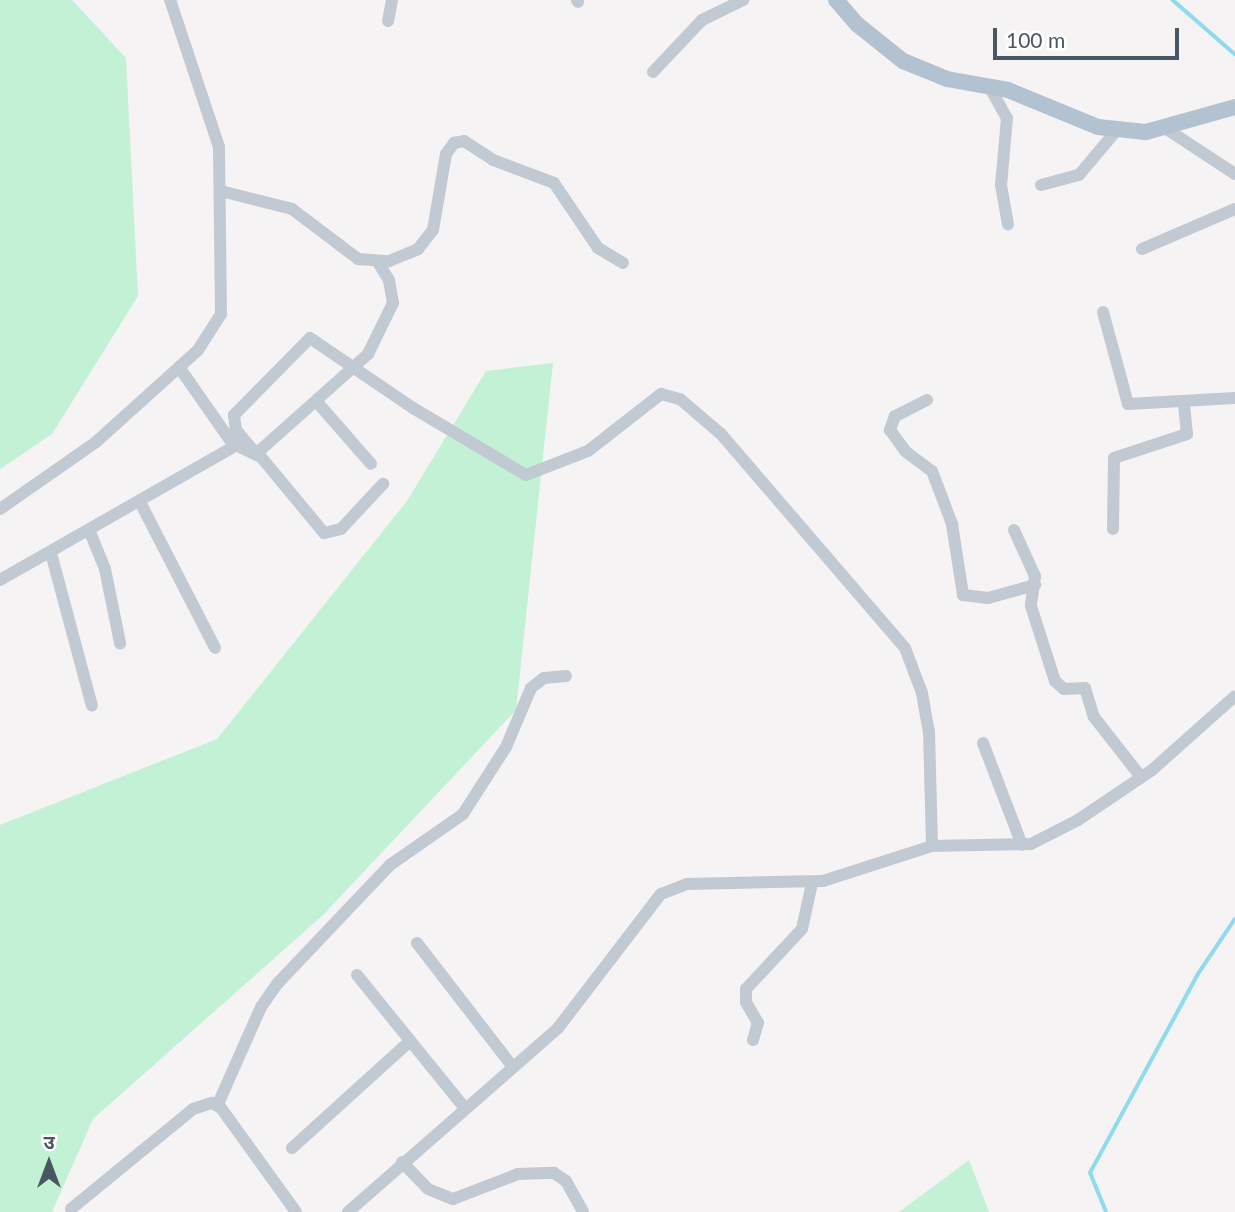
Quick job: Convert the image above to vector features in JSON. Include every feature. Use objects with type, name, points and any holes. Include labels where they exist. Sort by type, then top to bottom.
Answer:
[{"type":"main road","points":[[836,0],[866,32],[903,61],[947,79],[989,86],[1116,131],[1165,128],[1235,107]]},
{"type":"street","points":[[0,509],[96,442],[179,367],[216,329],[221,314],[219,146],[170,0]]},
{"type":"street","points":[[388,21],[392,0]]},
{"type":"street","points":[[653,72],[702,20],[743,0]]},
{"type":"street","points":[[989,86],[1007,118],[1002,185],[1008,224]]},
{"type":"street","points":[[1165,128],[1235,174]]},
{"type":"street","points":[[1041,185],[1079,175],[1116,131]]},
{"type":"street","points":[[379,264],[418,249],[433,230],[443,164],[450,146],[458,141],[555,183],[598,248],[622,263]]},
{"type":"street","points":[[221,191],[297,211],[338,248],[379,264],[389,280],[393,303],[373,346],[355,368],[317,402],[254,451]]},
{"type":"street","points":[[1142,249],[1235,209]]},
{"type":"street","points":[[1103,312],[1128,404],[1184,404],[1235,398]]},
{"type":"street","points":[[383,484],[341,529],[324,533],[236,429],[234,415],[298,345],[314,338],[355,368],[526,475],[588,451],[661,394],[680,398],[705,418],[905,648],[922,693],[929,731],[932,846]]},
{"type":"street","points":[[179,367],[235,446],[254,451]]},
{"type":"street","points":[[927,400],[895,416],[890,430],[905,451],[932,471],[952,524],[963,595],[988,598],[1035,585]]},
{"type":"street","points":[[317,402],[371,464]]},
{"type":"street","points":[[1113,529],[1114,458],[1187,434],[1184,404]]},
{"type":"street","points":[[0,580],[90,532],[235,446]]},
{"type":"street","points":[[140,502],[215,648]]},
{"type":"street","points":[[1014,530],[1035,585],[1032,614],[1057,685],[1064,689],[1083,686],[1094,717],[1141,777]]},
{"type":"street","points":[[90,532],[105,569],[120,643]]},
{"type":"street","points":[[51,553],[92,706]]},
{"type":"street","points":[[218,1104],[261,1007],[277,984],[390,865],[463,814],[506,747],[531,688],[544,678],[566,676]]},
{"type":"street","points":[[348,1212],[567,1018],[625,935],[661,894],[687,884],[812,883],[932,846],[1022,845],[1078,820],[1141,777],[1235,696]]},
{"type":"street","points":[[983,743],[1022,845]]},
{"type":"street","points":[[753,1040],[758,1023],[746,1002],[746,989],[802,929],[812,883]]},
{"type":"street","points":[[417,943],[512,1066]]},
{"type":"street","points":[[356,975],[464,1107]]},
{"type":"street","points":[[292,1148],[410,1041]]},
{"type":"street","points":[[71,1209],[193,1109],[206,1103],[218,1104],[296,1212]]},
{"type":"street","points":[[402,1162],[435,1193],[448,1198],[466,1197],[518,1174],[544,1171],[566,1181],[583,1212]]},
{"type":"green space","points":[[0,0],[72,0],[126,58],[138,296],[52,434],[0,469]]},
{"type":"green space","points":[[553,363],[516,710],[323,915],[93,1119],[52,1212],[0,1212],[0,825],[217,739],[407,501],[486,371]]},
{"type":"green space","points":[[969,1160],[989,1212],[899,1212]]},
{"type":"waterway","points":[[1173,0],[1235,54]]},
{"type":"waterway","points":[[1106,1212],[1090,1173],[1198,974],[1235,919]]}]
